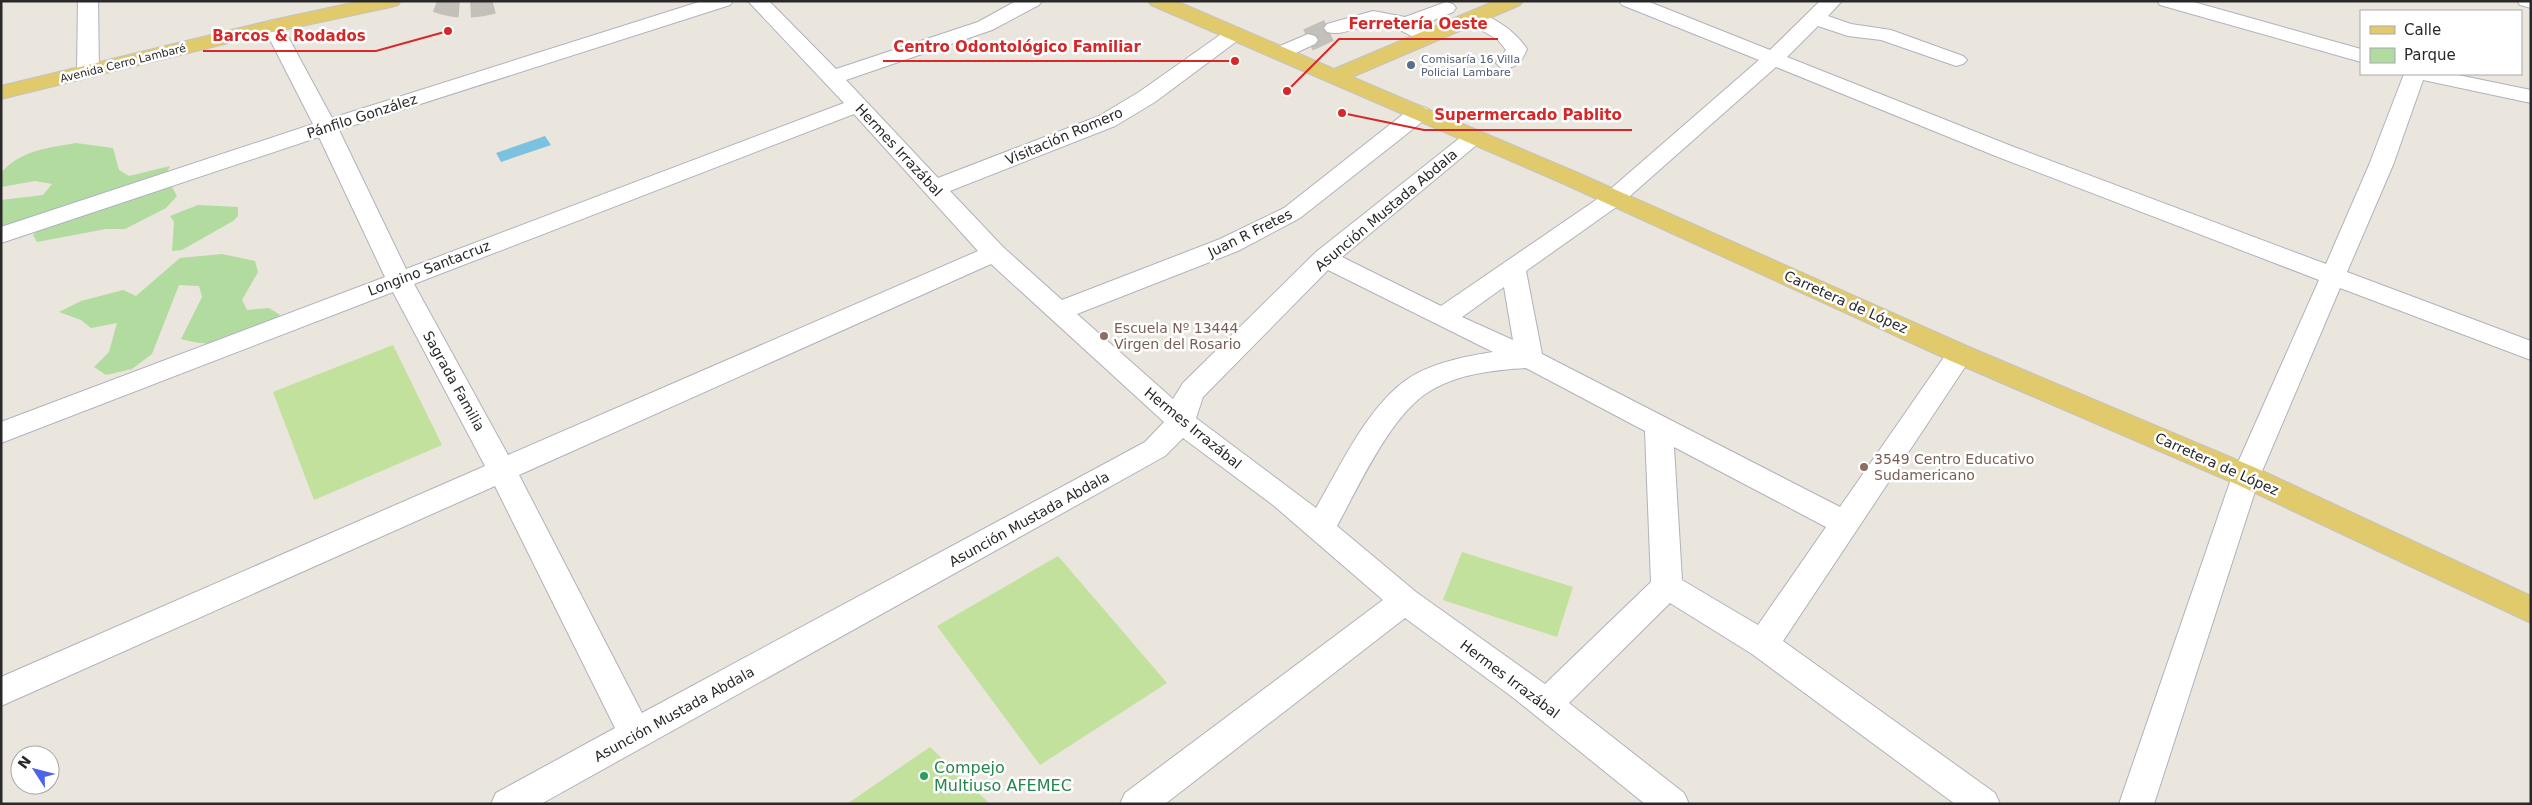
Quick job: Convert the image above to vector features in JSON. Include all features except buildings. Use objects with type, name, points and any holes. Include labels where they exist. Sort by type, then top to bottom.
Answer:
[{"type":"main road","name":"Avenida Cerro Lambaré","points":[[1,93],[273,26],[391,1]]},
{"type":"main road","name":"Carretera de López","points":[[1158,1],[1336,76],[1614,198],[1960,354],[2246,476],[2531,610]]},
{"type":"main road","points":[[1336,76],[1513,1]]},
{"type":"street","points":[[88,1],[88,71]]},
{"type":"street","name":"Pánfilo González","points":[[1,235],[326,127],[724,1]]},
{"type":"street","name":"Hermes Irrazábal","points":[[758,1],[858,105],[994,254],[1180,422],[1283,497],[1405,601],[1546,704],[1672,804]]},
{"type":"street","points":[[832,78],[984,26],[1032,1]]},
{"type":"street","points":[[1629,1],[2006,152],[2333,274],[2531,351]]},
{"type":"street","points":[[2167,1],[2360,56]]},
{"type":"street","points":[[1406,24],[1441,5],[1513,42],[1517,49],[1514,56],[1507,63]]},
{"type":"street","points":[[1442,318],[1614,198],[1774,58],[1822,6],[1848,30],[1884,34],[1956,60]]},
{"type":"street","points":[[1334,28],[1374,16],[1390,18],[1406,24],[1428,38]]},
{"type":"street","name":"Sagrada Familia","points":[[273,26],[326,127],[399,280],[503,472],[636,736]]},
{"type":"street","name":"Visitación Romero","points":[[935,188],[1107,121],[1139,103],[1234,34]]},
{"type":"street","points":[[1280,53],[1308,40]]},
{"type":"street","points":[[2136,804],[2246,476],[2380,165],[2414,75]]},
{"type":"street","points":[[2429,75],[2531,97]]},
{"type":"street","name":"Longino Santacruz","points":[[1,433],[858,105]]},
{"type":"street","name":"Juan R Fretes","points":[[1057,312],[1228,246],[1292,213],[1419,113]]},
{"type":"street","name":"Asunción Mustada Abdala","points":[[508,804],[636,736],[1155,449],[1167,439],[1180,422],[1186,400],[1193,390],[1325,258],[1474,138]]},
{"type":"street","points":[[1,692],[994,254]]},
{"type":"street","points":[[1325,258],[1442,318],[1530,359],[1845,523]]},
{"type":"street","points":[[1513,267],[1530,359]]},
{"type":"street","points":[[1763,644],[1960,354]]},
{"type":"street","points":[[1320,529],[1378,430],[1395,407],[1416,386],[1458,368],[1493,360],[1530,359]]},
{"type":"street","points":[[1546,704],[1667,586],[1659,427]]},
{"type":"street","points":[[1667,586],[1763,644],[1983,804]]},
{"type":"street","points":[[1137,804],[1405,601]]},
{"type":"green space","points":[[76,143],[113,148],[119,170],[129,176],[170,166],[164,178],[129,199],[172,187],[177,196],[166,208],[125,229],[106,229],[37,242],[33,235],[46,223],[1,237],[1,200],[43,195],[52,184],[35,181],[1,187],[1,173],[17,159],[36,151]]},
{"type":"green space","points":[[198,205],[238,207],[238,216],[233,221],[182,250],[172,251],[174,222],[170,216]]},
{"type":"green space","points":[[222,254],[255,261],[258,272],[242,300],[247,310],[269,308],[280,315],[269,324],[246,337],[234,341],[208,344],[181,339],[202,297],[199,286],[179,285],[152,354],[132,369],[106,375],[94,367],[109,352],[117,323],[91,328],[81,320],[59,312],[81,301],[123,290],[136,296],[180,258]]},
{"type":"green space","points":[[393,345],[442,445],[314,500],[273,392]]},
{"type":"green space","points":[[1462,552],[1573,587],[1557,637],[1443,600]]},
{"type":"green space","points":[[1058,556],[1167,683],[1040,765],[937,626]]},
{"type":"green space","name":"Compejo Multiuso AFEMEC","points":[[930,747],[990,804],[847,804]]},
{"type":"water","points":[[545,136],[551,145],[501,162],[496,153]]},
{"type":"tunnel","points":[[437,1],[445,4],[468,6],[498,1]]},
{"type":"tunnel","points":[[1308,40],[1334,28]]},
{"type":"place","name":"Barcos & Rodados","points":[[448,31]]},
{"type":"place","name":"Centro Odontológico Familiar","points":[[1235,61]]},
{"type":"place","name":"Comisaría 16 Villa Policial Lambare","points":[[1411,65]]},
{"type":"place","name":"Ferretería Oeste","points":[[1287,91]]},
{"type":"place","name":"Supermercado Pablito","points":[[1342,113]]},
{"type":"place","name":"Escuela Nº 13444 Virgen del Rosario","points":[[1104,336]]},
{"type":"place","name":"3549 Centro Educativo Sudamericano","points":[[1864,467]]},
{"type":"place","name":"Compejo Multiuso AFEMEC","points":[[924,776]]}]
